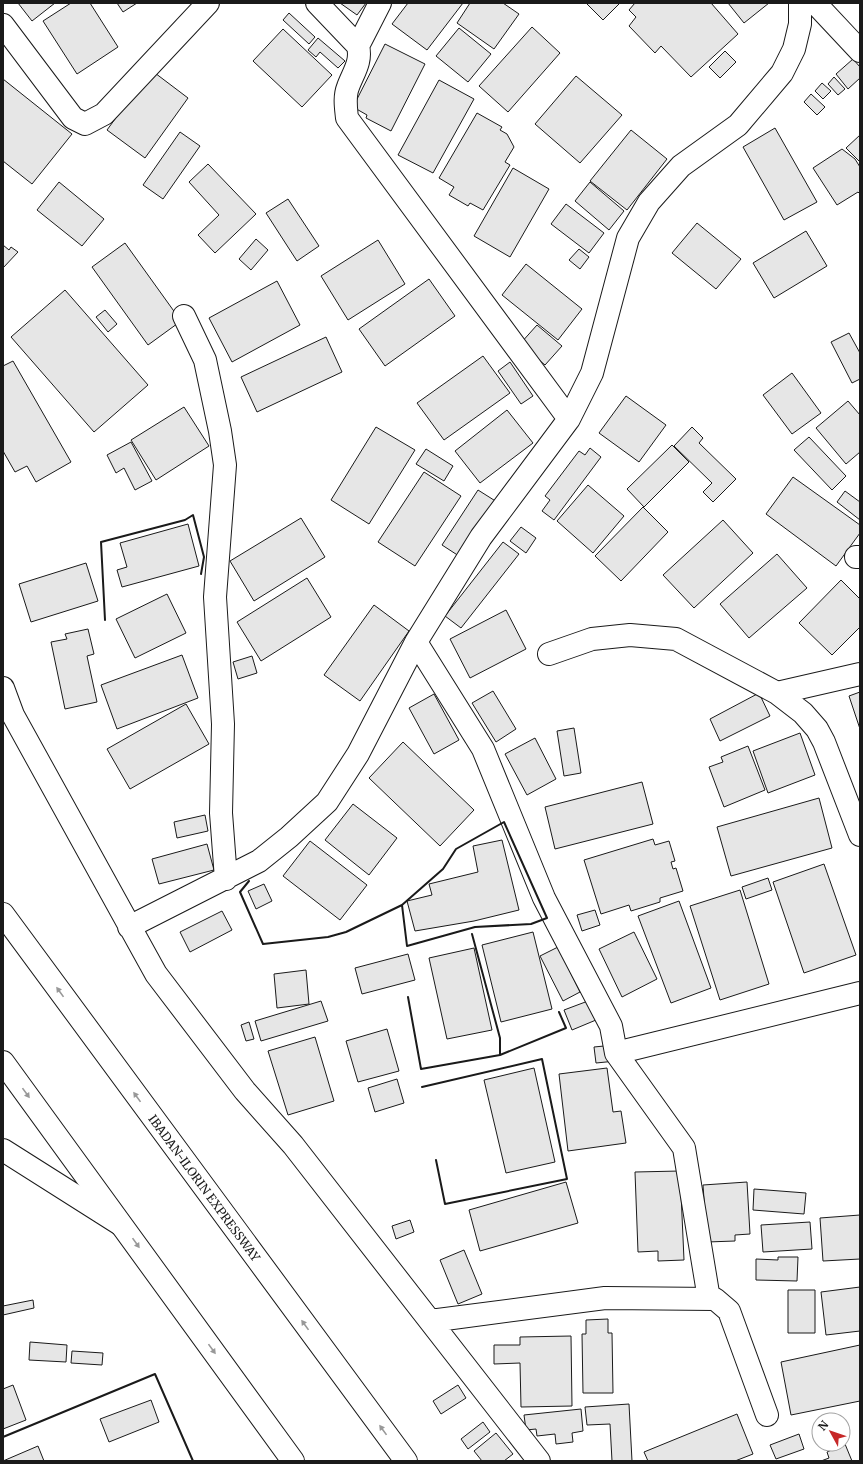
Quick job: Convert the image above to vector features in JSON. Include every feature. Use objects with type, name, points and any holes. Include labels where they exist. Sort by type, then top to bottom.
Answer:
[{"type":"main road","points":[[3,25],[73,118],[85,124],[104,114],[208,3]]},
{"type":"main road","points":[[317,3],[358,46],[360,53],[358,64],[347,89],[345,106],[347,118],[568,419]]},
{"type":"main road","points":[[358,46],[380,3]]},
{"type":"main road","points":[[129,927],[259,861],[289,838],[327,802],[358,754],[416,642],[481,537],[568,419],[592,373],[628,238],[649,202],[681,166],[738,125],[782,73],[794,49],[800,24],[800,3]]},
{"type":"main road","points":[[815,3],[860,51]]},
{"type":"main road","points":[[184,316],[205,360],[220,431],[225,465],[215,597],[223,724],[221,813],[226,879]]},
{"type":"main road","points":[[549,654],[600,638],[630,635],[676,639],[777,693],[804,713],[818,729],[860,835]]},
{"type":"main road","points":[[416,642],[483,749],[544,898],[610,1026],[616,1053],[684,1148],[709,1298]]},
{"type":"main road","points":[[777,693],[860,674]]},
{"type":"main road","points":[[3,688],[8,717],[156,974],[245,1091],[293,1145],[539,1461]]},
{"type":"main road","name":"IBADAN-ILORIN EXPRESSWAY","points":[[3,914],[406,1461]]},
{"type":"main road","points":[[616,1053],[860,993]]},
{"type":"main road","points":[[3,1062],[293,1461]]},
{"type":"main road","points":[[3,1150],[123,1226]]},
{"type":"main road","points":[[430,1321],[605,1298],[715,1299],[729,1311],[767,1415]]},
{"type":"building","points":[[18,3],[55,3],[32,21]]},
{"type":"building","points":[[71,3],[90,3],[118,47],[77,74],[43,21]]},
{"type":"building","points":[[117,3],[137,3],[123,12]]},
{"type":"building","points":[[340,3],[366,3],[357,15]]},
{"type":"building","points":[[408,3],[463,3],[427,50],[392,24]]},
{"type":"building","points":[[470,3],[503,3],[519,14],[494,49],[457,23]]},
{"type":"building","points":[[586,3],[620,3],[603,20]]},
{"type":"building","points":[[635,3],[711,3],[738,34],[691,77],[661,46],[655,53],[629,26],[636,17],[629,10]]},
{"type":"building","points":[[728,3],[769,3],[744,23]]},
{"type":"building","points":[[289,13],[315,37],[309,44],[283,20]]},
{"type":"building","points":[[532,27],[560,53],[508,112],[479,86]]},
{"type":"building","points":[[459,28],[491,54],[468,82],[436,56]]},
{"type":"building","points":[[283,29],[332,75],[302,107],[253,61]]},
{"type":"building","points":[[318,38],[345,61],[338,68],[320,52],[316,57],[308,50]]},
{"type":"building","points":[[385,44],[425,64],[391,131],[366,118],[367,115],[353,107]]},
{"type":"building","points":[[725,51],[736,62],[720,78],[709,67]]},
{"type":"building","points":[[853,59],[860,67],[860,78],[848,89],[836,74]]},
{"type":"building","points":[[151,70],[188,98],[145,158],[107,130]]},
{"type":"building","points":[[576,76],[622,115],[580,163],[535,124]]},
{"type":"building","points":[[834,77],[845,89],[838,95],[828,84]]},
{"type":"building","points":[[3,79],[72,134],[32,184],[3,161]]},
{"type":"building","points":[[439,80],[474,99],[433,173],[398,155]]},
{"type":"building","points":[[822,83],[831,91],[823,99],[815,91]]},
{"type":"building","points":[[811,94],[825,107],[817,115],[804,102]]},
{"type":"building","points":[[477,113],[502,127],[500,130],[507,134],[514,147],[505,162],[510,165],[483,210],[470,203],[468,206],[449,195],[454,187],[439,178]]},
{"type":"building","points":[[775,128],[817,202],[784,220],[743,147]]},
{"type":"building","points":[[631,130],[667,159],[627,210],[590,181]]},
{"type":"building","points":[[180,132],[200,146],[163,199],[143,185]]},
{"type":"building","points":[[860,135],[860,162],[846,148]]},
{"type":"building","points":[[842,149],[855,159],[860,167],[860,194],[858,192],[837,205],[813,168]]},
{"type":"building","points":[[208,164],[256,214],[215,253],[198,235],[219,215],[189,182]]},
{"type":"building","points":[[513,168],[549,189],[510,257],[474,236]]},
{"type":"building","points":[[59,182],[104,219],[82,246],[37,210]]},
{"type":"building","points":[[590,182],[624,211],[609,230],[575,201]]},
{"type":"building","points":[[288,199],[319,246],[297,261],[266,213]]},
{"type":"building","points":[[566,204],[604,233],[589,253],[551,224]]},
{"type":"building","points":[[697,223],[741,259],[716,289],[672,253]]},
{"type":"building","points":[[806,231],[827,266],[774,298],[753,263]]},
{"type":"building","points":[[256,239],[268,250],[251,270],[239,259]]},
{"type":"building","points":[[378,240],[405,284],[348,320],[321,276]]},
{"type":"building","points":[[125,243],[181,321],[148,345],[92,267]]},
{"type":"building","points":[[3,245],[9,250],[11,247],[18,252],[3,268]]},
{"type":"building","points":[[579,249],[589,257],[580,269],[569,260]]},
{"type":"building","points":[[526,264],[582,309],[558,340],[502,295]]},
{"type":"building","points":[[429,279],[455,316],[385,366],[359,329]]},
{"type":"building","points":[[277,281],[300,325],[232,362],[209,318]]},
{"type":"building","points":[[65,290],[148,385],[94,432],[11,337]]},
{"type":"building","points":[[105,310],[117,324],[108,332],[96,317]]},
{"type":"building","points":[[537,325],[562,346],[545,365],[520,344]]},
{"type":"building","points":[[849,333],[860,353],[860,379],[852,383],[831,342]]},
{"type":"building","points":[[326,337],[342,372],[257,412],[241,377]]},
{"type":"building","points":[[483,356],[510,393],[444,440],[417,403]]},
{"type":"building","points":[[13,361],[71,462],[36,482],[27,466],[15,472],[3,451],[3,366]]},
{"type":"building","points":[[510,362],[533,396],[521,404],[498,371]]},
{"type":"building","points":[[792,373],[821,413],[792,434],[763,395]]},
{"type":"building","points":[[626,396],[666,425],[639,462],[599,433]]},
{"type":"building","points":[[848,401],[860,415],[860,452],[846,464],[816,428]]},
{"type":"building","points":[[184,407],[209,446],[156,480],[131,440]]},
{"type":"building","points":[[507,410],[533,443],[480,483],[455,451]]},
{"type":"building","points":[[376,427],[415,450],[369,524],[331,500]]},
{"type":"building","points":[[692,427],[703,438],[699,443],[736,479],[713,502],[703,492],[712,483],[674,446]]},
{"type":"building","points":[[809,437],[846,476],[832,490],[794,450]]},
{"type":"building","points":[[131,442],[152,481],[135,490],[124,468],[116,473],[107,455]]},
{"type":"building","points":[[672,445],[689,462],[644,507],[627,489]]},
{"type":"building","points":[[590,448],[601,457],[554,520],[542,511],[550,500],[545,496],[579,451],[585,455]]},
{"type":"building","points":[[426,449],[453,466],[444,481],[416,464]]},
{"type":"building","points":[[424,472],[461,496],[415,566],[378,542]]},
{"type":"building","points":[[793,477],[860,525],[860,533],[836,566],[766,514]]},
{"type":"building","points":[[588,485],[624,516],[593,553],[557,521]]},
{"type":"building","points":[[478,490],[497,502],[462,558],[442,545]]},
{"type":"building","points":[[845,491],[860,502],[860,520],[837,502]]},
{"type":"building","points":[[643,507],[668,532],[621,581],[595,556]]},
{"type":"building","points":[[301,518],[325,557],[254,601],[230,561]]},
{"type":"building","points":[[723,520],[753,553],[694,608],[663,575]]},
{"type":"building","points":[[188,524],[199,566],[122,587],[117,570],[127,567],[120,543]]},
{"type":"building","points":[[521,527],[536,538],[526,553],[510,541]]},
{"type":"building","points":[[503,542],[519,554],[461,628],[445,616]]},
{"type":"building","points":[[777,554],[807,588],[749,638],[720,604]]},
{"type":"building","points":[[86,563],[98,601],[31,622],[19,584]]},
{"type":"building","points":[[307,578],[331,617],[261,661],[237,622]]},
{"type":"building","points":[[841,580],[860,599],[860,627],[832,655],[799,623]]},
{"type":"building","points":[[167,594],[186,633],[135,658],[116,619]]},
{"type":"building","points":[[374,605],[409,631],[360,701],[324,675]]},
{"type":"building","points":[[506,610],[526,649],[470,678],[450,639]]},
{"type":"building","points":[[88,629],[94,654],[87,656],[97,702],[65,709],[51,642],[67,639],[65,634]]},
{"type":"building","points":[[182,655],[198,698],[117,729],[101,685]]},
{"type":"building","points":[[252,656],[257,673],[238,679],[233,662]]},
{"type":"building","points":[[493,691],[516,729],[496,742],[472,703]]},
{"type":"building","points":[[860,692],[860,729],[849,696]]},
{"type":"building","points":[[759,693],[770,716],[720,741],[710,719]]},
{"type":"building","points":[[434,694],[459,740],[434,754],[409,708]]},
{"type":"building","points":[[186,704],[209,744],[130,789],[107,749]]},
{"type":"building","points":[[574,728],[581,773],[564,776],[557,731]]},
{"type":"building","points":[[800,733],[815,775],[768,793],[753,751]]},
{"type":"building","points":[[535,738],[556,779],[527,795],[505,754]]},
{"type":"building","points":[[403,742],[474,810],[440,846],[369,778]]},
{"type":"building","points":[[748,746],[765,790],[724,807],[709,767],[723,762],[721,757]]},
{"type":"building","points":[[642,782],[653,824],[555,849],[545,807]]},
{"type":"building","points":[[819,798],[832,848],[731,876],[717,827]]},
{"type":"building","points":[[353,804],[397,838],[369,875],[325,840]]},
{"type":"building","points":[[205,815],[208,831],[177,838],[174,822]]},
{"type":"building","points":[[653,839],[655,845],[669,841],[675,861],[671,862],[673,869],[676,868],[683,891],[660,898],[660,902],[631,911],[629,905],[601,914],[584,860]]},
{"type":"building","points":[[502,840],[519,910],[474,921],[415,931],[407,901],[432,895],[429,884],[478,872],[473,846]]},
{"type":"building","points":[[310,841],[367,885],[340,920],[283,876]]},
{"type":"building","points":[[207,844],[214,870],[159,884],[152,859]]},
{"type":"building","points":[[824,864],[856,955],[804,973],[773,882]]},
{"type":"building","points":[[768,878],[772,890],[746,899],[742,887]]},
{"type":"building","points":[[264,884],[272,901],[256,909],[248,891]]},
{"type":"building","points":[[740,890],[769,984],[720,1000],[690,906]]},
{"type":"building","points":[[679,901],[711,988],[671,1003],[638,916]]},
{"type":"building","points":[[595,910],[600,925],[582,931],[577,915]]},
{"type":"building","points":[[222,911],[232,930],[190,952],[180,932]]},
{"type":"building","points":[[533,932],[552,1009],[501,1022],[482,945]]},
{"type":"building","points":[[634,932],[657,979],[622,997],[599,949]]},
{"type":"building","points":[[558,947],[580,992],[563,1001],[540,956]]},
{"type":"building","points":[[474,948],[492,1030],[447,1039],[429,958]]},
{"type":"building","points":[[408,954],[415,980],[362,994],[355,968]]},
{"type":"building","points":[[306,970],[309,1004],[277,1008],[274,974]]},
{"type":"building","points":[[321,1001],[328,1021],[261,1041],[255,1021]]},
{"type":"building","points":[[588,1001],[596,1020],[572,1030],[564,1010]]},
{"type":"building","points":[[249,1022],[254,1039],[246,1041],[241,1025]]},
{"type":"building","points":[[387,1029],[399,1071],[358,1082],[346,1041]]},
{"type":"building","points":[[315,1037],[334,1101],[288,1115],[268,1051]]},
{"type":"building","points":[[614,1045],[616,1061],[596,1063],[594,1047]]},
{"type":"building","points":[[534,1068],[555,1162],[506,1173],[484,1080]]},
{"type":"building","points":[[607,1068],[613,1112],[621,1111],[626,1143],[568,1151],[559,1074]]},
{"type":"building","points":[[397,1079],[404,1103],[375,1112],[368,1088]]},
{"type":"building","points":[[680,1171],[684,1260],[658,1261],[658,1251],[638,1252],[635,1172]]},
{"type":"building","points":[[566,1182],[578,1223],[480,1251],[469,1210]]},
{"type":"building","points":[[747,1182],[750,1234],[735,1235],[735,1241],[707,1242],[703,1185]]},
{"type":"building","points":[[754,1189],[806,1193],[804,1214],[753,1210]]},
{"type":"building","points":[[860,1215],[860,1259],[823,1261],[820,1218]]},
{"type":"building","points":[[410,1220],[414,1232],[396,1239],[392,1226]]},
{"type":"building","points":[[810,1222],[812,1249],[763,1252],[761,1225]]},
{"type":"building","points":[[464,1250],[482,1294],[458,1304],[440,1260]]},
{"type":"building","points":[[778,1257],[798,1257],[797,1281],[756,1280],[756,1259],[778,1260]]},
{"type":"building","points":[[860,1287],[860,1331],[826,1335],[821,1292]]},
{"type":"building","points":[[788,1290],[815,1290],[815,1333],[788,1333]]},
{"type":"building","points":[[33,1300],[34,1308],[3,1315],[3,1306]]},
{"type":"building","points":[[608,1319],[608,1333],[612,1333],[613,1393],[583,1393],[582,1334],[586,1334],[586,1320]]},
{"type":"building","points":[[571,1336],[572,1406],[521,1407],[520,1363],[494,1364],[494,1345],[520,1345],[520,1337]]},
{"type":"building","points":[[30,1342],[67,1345],[66,1362],[29,1360]]},
{"type":"building","points":[[860,1345],[860,1401],[791,1415],[781,1362]]},
{"type":"building","points":[[72,1351],[103,1353],[102,1365],[71,1363]]},
{"type":"building","points":[[13,1385],[26,1420],[3,1429],[3,1389]]},
{"type":"building","points":[[458,1385],[466,1398],[441,1414],[433,1401]]},
{"type":"building","points":[[151,1400],[159,1422],[109,1442],[100,1419]]},
{"type":"building","points":[[629,1404],[632,1461],[612,1461],[610,1424],[587,1425],[585,1407]]},
{"type":"building","points":[[581,1409],[583,1431],[572,1433],[573,1442],[556,1444],[555,1434],[537,1436],[536,1429],[526,1430],[524,1415]]},
{"type":"building","points":[[737,1414],[753,1454],[735,1461],[648,1461],[644,1452]]},
{"type":"building","points":[[483,1422],[490,1432],[468,1449],[461,1439]]},
{"type":"building","points":[[496,1433],[513,1454],[504,1461],[482,1461],[474,1451]]},
{"type":"building","points":[[799,1434],[804,1449],[776,1459],[770,1445]]},
{"type":"building","points":[[38,1446],[44,1461],[3,1461]]},
{"type":"building","points":[[827,1452],[848,1452],[852,1461],[821,1461],[829,1458]]},
{"type":"wall","points":[[105,620],[101,542],[185,520],[193,515],[204,557],[201,574]]},
{"type":"wall","points":[[504,822],[547,918],[531,924],[475,927],[407,946],[402,905],[443,869],[456,849],[504,822]]},
{"type":"wall","points":[[249,881],[240,892],[263,944],[328,937],[346,932],[402,905]]},
{"type":"wall","points":[[408,997],[421,1069],[500,1055],[500,1038],[472,934]]},
{"type":"wall","points":[[500,1055],[566,1028],[559,1012]]},
{"type":"wall","points":[[422,1087],[542,1059],[567,1179],[445,1204],[436,1160]]},
{"type":"wall","points":[[3,1437],[155,1374],[193,1461]]}]
